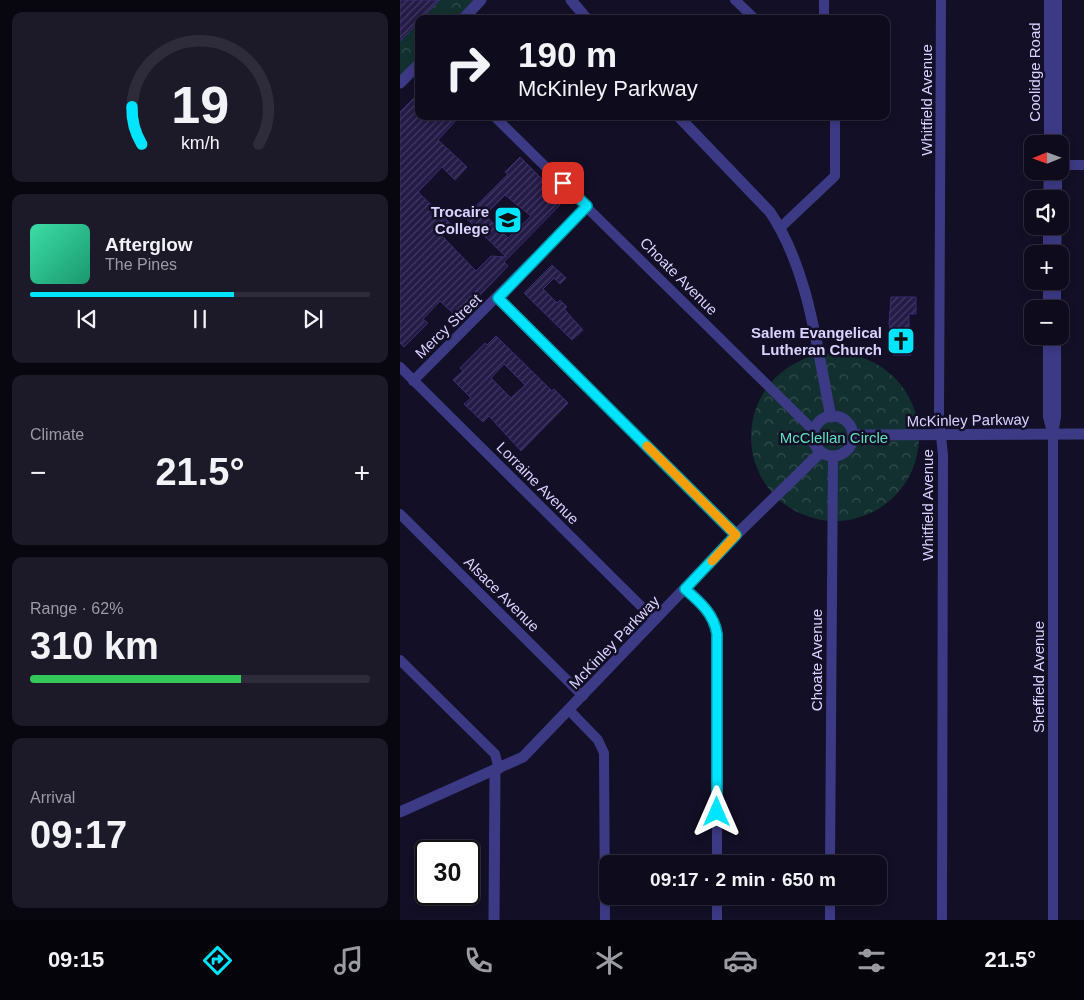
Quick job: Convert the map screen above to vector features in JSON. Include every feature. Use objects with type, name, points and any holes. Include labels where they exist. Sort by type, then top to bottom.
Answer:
[{"type":"street","points":[[467,15],[481,0]]},
{"type":"street","points":[[571,0],[584,15]]},
{"type":"street","points":[[736,0],[751,15]]},
{"type":"street","points":[[824,0],[824,15]]},
{"type":"street","name":"Whitfield Avenue","points":[[941,0],[942,920]]},
{"type":"street","name":"Coolidge Road","points":[[1049,0],[1057,135]]},
{"type":"street","name":"Coolidge Road","points":[[1049,135],[1057,0]]},
{"type":"street","points":[[400,83],[415,68]]},
{"type":"street","name":"Choate Avenue","points":[[498,120],[814,431]]},
{"type":"street","points":[[682,120],[770,212],[781,227],[800,274],[831,416]]},
{"type":"street","points":[[781,227],[835,176],[835,120]]},
{"type":"street","points":[[1069,165],[1084,165]]},
{"type":"street","name":"Mercy Street","points":[[413,381],[498,298],[587,206]]},
{"type":"street","points":[[498,298],[736,535]]},
{"type":"street","points":[[1048,345],[1048,417],[1053,434]]},
{"type":"street","points":[[1053,434],[1056,417],[1056,345]]},
{"type":"street","name":"Lorraine Avenue","points":[[400,368],[655,620]]},
{"type":"street","points":[[831,416],[846,420],[851,427],[853,436],[847,450],[833,456],[821,452],[814,441],[814,431],[821,420],[831,416]]},
{"type":"street","name":"Sheffield Avenue","points":[[1053,434],[1053,920]]},
{"type":"street","name":"McKinley Parkway","points":[[853,436],[1084,434]]},
{"type":"street","name":"McKinley Parkway","points":[[400,812],[523,757],[736,535],[821,452]]},
{"type":"street","name":"Choate Avenue","points":[[830,855],[833,456]]},
{"type":"street","name":"Alsace Avenue","points":[[400,514],[582,696]]},
{"type":"street","points":[[685,589],[707,609],[717,634],[717,855]]},
{"type":"street","points":[[400,660],[495,754],[497,770],[494,920]]},
{"type":"street","points":[[569,710],[598,740],[604,753],[605,920]]},
{"type":"street","points":[[717,905],[717,920]]},
{"type":"street","points":[[830,905],[830,920]]},
{"type":"green space","points":[[400,0],[476,0],[462,15],[415,15],[415,62],[400,77]]},
{"type":"green space","name":"McClellan Circle","points":[[827,353],[843,353],[875,363],[900,384],[913,405],[919,437],[913,469],[905,484],[888,502],[867,515],[843,521],[827,521],[803,515],[788,507],[765,484],[757,469],[751,445],[751,429],[757,405],[765,390],[788,367],[803,359]]},
{"type":"building","points":[[400,0],[440,0],[425,15],[415,15],[415,26],[400,41]]},
{"type":"building","points":[[415,97],[415,120],[456,120],[438,140],[467,167],[455,180],[442,167],[418,192],[453,226],[442,236],[476,271],[491,256],[506,257],[465,217],[508,174],[505,172],[520,157],[544,181],[540,185],[560,205],[504,262],[508,266],[458,318],[440,301],[423,319],[428,323],[404,347],[400,343],[400,112]],"holes":[[[505,195],[531,216],[508,238],[485,215]]]},
{"type":"building","points":[[552,265],[566,278],[560,284],[554,278],[543,289],[557,303],[560,300],[567,307],[564,309],[583,330],[572,340],[524,293]]},
{"type":"building","points":[[891,297],[916,297],[916,314],[909,314],[909,334],[907,334],[907,348],[911,348],[911,355],[893,355],[893,334],[891,334],[889,324]]},
{"type":"building","points":[[496,336],[552,391],[554,389],[568,403],[521,451],[489,416],[483,422],[464,404],[471,398],[453,380],[463,371],[460,368],[485,343],[487,345]],"holes":[[[504,364],[525,385],[511,398],[491,378]]]},
{"type":"slow traffic","points":[[647,446],[736,535],[712,561]]},
{"type":"place","name":"Trocaire College","points":[[508,220]]},
{"type":"place","name":"Salem Evangelical Lutheran Church","points":[[901,341]]},
{"type":"route","points":[[563,183],[587,206],[498,298],[736,535],[685,589],[707,609],[716,626],[718,642],[717,812]]}]
